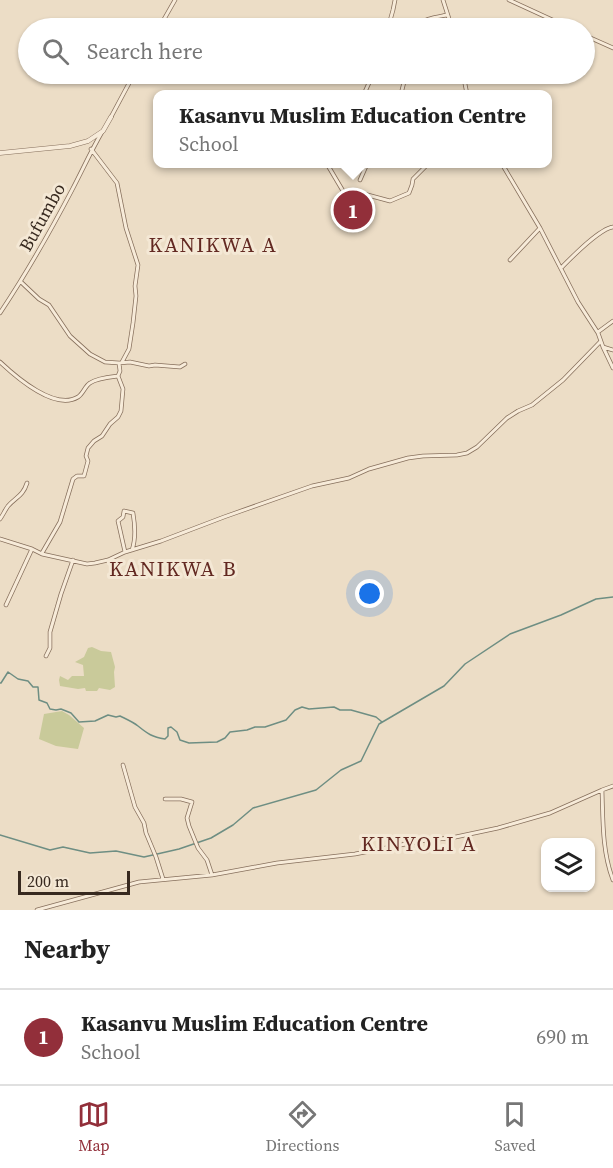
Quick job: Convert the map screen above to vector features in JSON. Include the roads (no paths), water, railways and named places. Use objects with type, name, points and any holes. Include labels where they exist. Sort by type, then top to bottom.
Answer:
[{"type":"street","points":[[165,18],[175,0]]},
{"type":"street","points":[[391,18],[395,0]]},
{"type":"street","points":[[443,0],[448,18]]},
{"type":"street","points":[[509,0],[548,18]]},
{"type":"street","points":[[436,18],[447,15]]},
{"type":"street","points":[[595,40],[613,48]]},
{"type":"street","points":[[0,153],[76,146],[88,141],[103,131],[129,84]]},
{"type":"street","name":"Bufumbo","points":[[0,313],[21,282],[103,131]]},
{"type":"street","points":[[42,554],[60,522],[73,479],[76,476],[84,477],[88,448],[102,436],[120,413],[123,389],[118,376],[121,363],[129,349],[133,323],[138,265],[126,228],[117,183],[92,149]]},
{"type":"street","points":[[329,168],[343,191],[390,201],[409,192],[413,179],[424,168]]},
{"type":"street","points":[[360,180],[365,168]]},
{"type":"street","points":[[504,168],[540,228],[578,302],[598,333],[613,368]]},
{"type":"street","points":[[561,269],[608,227],[613,227]]},
{"type":"street","points":[[510,260],[540,228]]},
{"type":"street","points":[[21,282],[49,305],[70,336],[90,354],[105,362],[180,367],[185,364]]},
{"type":"street","points":[[598,333],[613,321]]},
{"type":"street","points":[[0,539],[42,554],[92,564],[312,486],[349,478],[369,469],[408,458],[467,453],[477,447],[507,418],[532,405],[563,380],[600,342]]},
{"type":"street","points":[[603,347],[613,350]]},
{"type":"street","points":[[0,362],[19,379],[51,397],[63,400],[71,400],[80,396],[90,383],[118,376]]},
{"type":"street","points":[[0,519],[19,497],[27,483]]},
{"type":"street","points":[[125,552],[118,521],[123,517],[124,511],[134,515],[136,528],[132,550]]},
{"type":"street","points":[[6,605],[32,549]]},
{"type":"street","points":[[46,656],[50,648],[50,632],[73,561]]},
{"type":"street","points":[[123,765],[135,807],[144,823],[163,879]]},
{"type":"street","points":[[37,910],[130,884],[212,875],[277,862],[355,854],[498,828],[550,813],[613,786]]},
{"type":"street","points":[[602,790],[605,850],[613,879]]},
{"type":"street","points":[[165,799],[192,802],[188,818],[198,848],[207,860],[212,875]]},
{"type":"waterway","points":[[0,835],[50,850],[63,847],[90,853],[116,851],[144,857],[179,849],[211,838],[233,825],[253,808],[316,790],[341,770],[361,761],[379,724],[444,686],[465,664],[510,634],[596,599],[613,597]]},
{"type":"waterway","points":[[0,683],[8,672],[18,679],[28,681],[33,687],[38,687],[39,700],[47,703],[50,709],[61,709],[71,713],[79,722],[95,721],[108,715],[120,716],[150,735],[165,739],[168,736],[168,728],[171,727],[177,732],[180,740],[189,743],[217,742],[230,732],[265,727],[286,720],[295,710],[302,707],[309,709],[334,707],[340,710],[351,710],[376,717],[382,722]]},
{"type":"place","name":"Kasanvu Muslim Education Centre","points":[[353,210]]},
{"type":"district","name":"KANIKWA A","points":[[213,244]]},
{"type":"district","name":"KANIKWA B","points":[[173,568]]},
{"type":"district","name":"KINYOLI A","points":[[419,843]]}]
